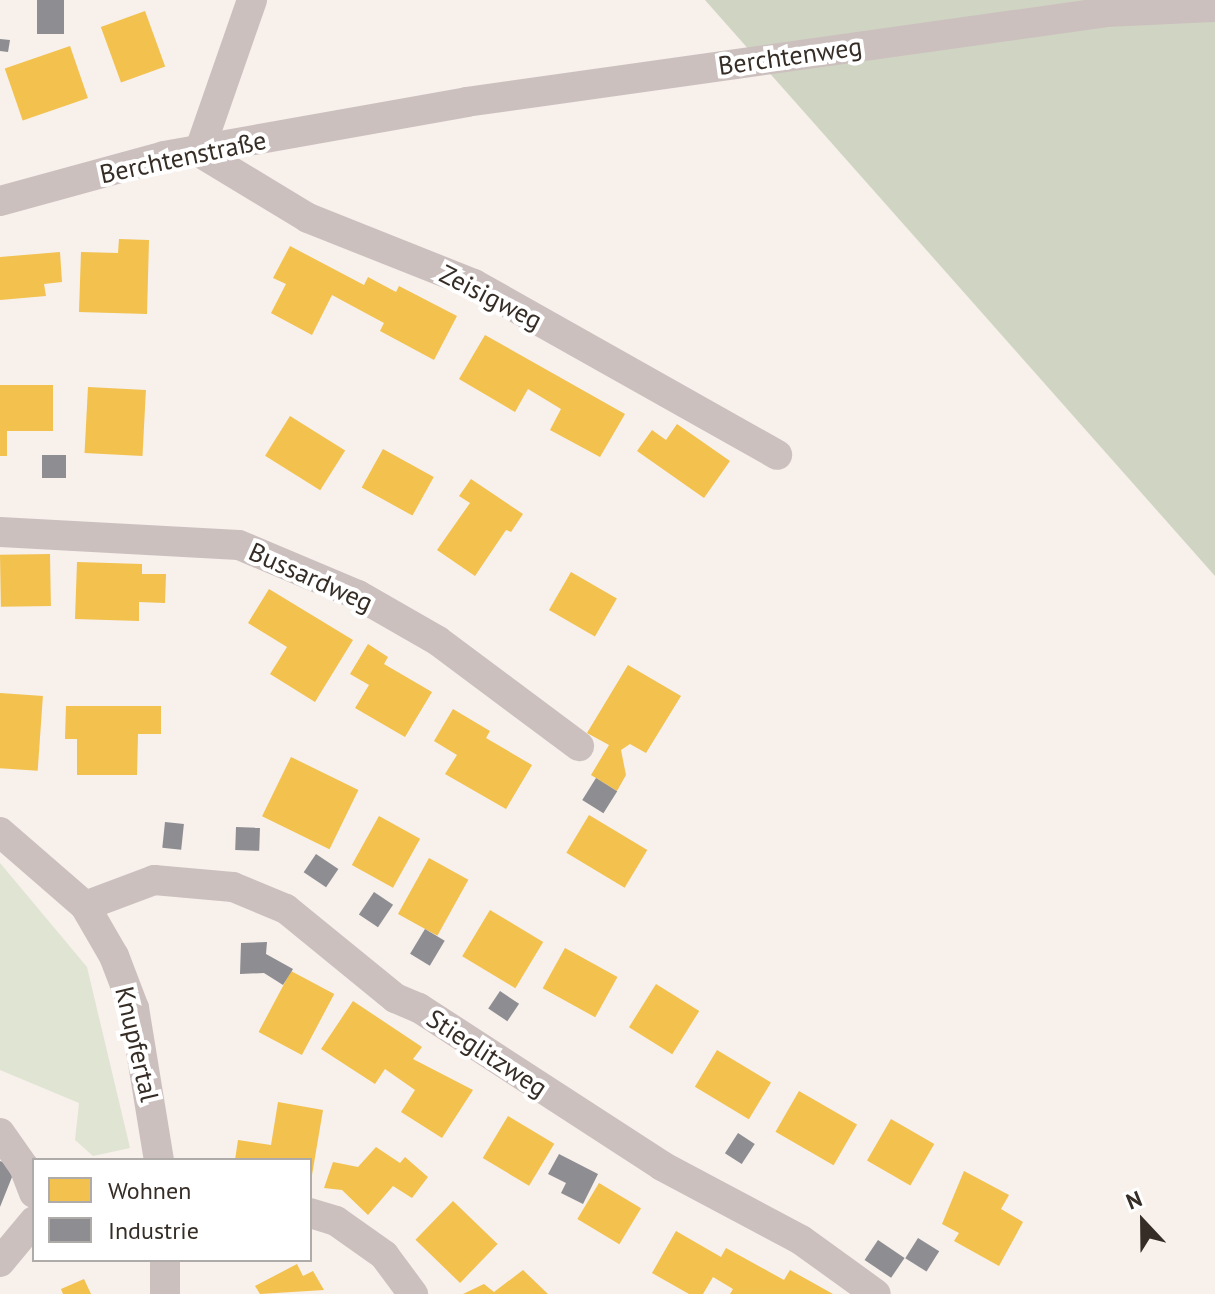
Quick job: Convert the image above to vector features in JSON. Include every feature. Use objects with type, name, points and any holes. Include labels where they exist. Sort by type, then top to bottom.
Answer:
[{"type":"street","points":[[199,152],[252,0]]},
{"type":"street","name":"Berchtenweg","points":[[367,120],[1107,12],[1215,7]]},
{"type":"street","name":"Berchtenstraße","points":[[0,201],[164,156],[367,120]]},
{"type":"street","name":"Zeisigweg","points":[[199,152],[308,218],[474,284],[777,455]]},
{"type":"street","name":"Bussardweg","points":[[0,532],[239,545],[358,595],[438,641],[579,746]]},
{"type":"street","name":"Knupfertal","points":[[0,832],[85,906],[114,956],[134,1008],[159,1158]]},
{"type":"street","name":"Stieglitzweg","points":[[85,906],[154,880],[233,887],[286,909],[395,998],[419,1008],[662,1166],[801,1240],[876,1294]]},
{"type":"street","points":[[0,1133],[24,1167],[32,1188]]},
{"type":"street","points":[[312,1214],[336,1221],[384,1255],[413,1294]]},
{"type":"street","points":[[0,1262],[32,1223]]},
{"type":"street","points":[[165,1262],[165,1294]]},
{"type":"green space","points":[[705,0],[1215,0],[1215,576]]},
{"type":"green space","points":[[0,863],[87,967],[130,1148],[93,1156],[75,1140],[79,1103],[0,1070]]},
{"type":"building: Wohnen","points":[[145,11],[165,66],[121,83],[101,27]]},
{"type":"building: Wohnen","points":[[70,46],[88,98],[23,120],[5,68]]},
{"type":"building: Wohnen","points":[[119,239],[149,240],[147,314],[79,312],[81,252],[118,253]]},
{"type":"building: Wohnen","points":[[290,246],[364,285],[368,277],[396,292],[399,286],[457,316],[434,360],[380,331],[384,323],[332,295],[312,335],[271,313],[286,284],[273,278]]},
{"type":"building: Wohnen","points":[[60,252],[62,282],[44,284],[46,296],[0,300],[0,257]]},
{"type":"building: Wohnen","points":[[485,335],[625,414],[600,457],[550,430],[561,409],[528,389],[515,412],[459,379]]},
{"type":"building: Wohnen","points":[[0,385],[53,385],[53,431],[7,431],[7,456],[0,456]]},
{"type":"building: Wohnen","points":[[88,387],[146,390],[142,456],[85,453]]},
{"type":"building: Wohnen","points":[[290,416],[345,450],[320,490],[265,456]]},
{"type":"building: Wohnen","points":[[677,424],[730,461],[704,498],[637,451],[652,430],[666,440]]},
{"type":"building: Wohnen","points":[[383,449],[434,477],[412,516],[362,487]]},
{"type":"building: Wohnen","points":[[471,479],[523,514],[511,532],[506,530],[475,576],[437,550],[470,503],[459,496]]},
{"type":"building: Wohnen","points":[[50,554],[51,606],[1,607],[0,555]]},
{"type":"building: Wohnen","points":[[77,562],[142,564],[142,574],[166,574],[165,603],[139,602],[139,621],[75,619]]},
{"type":"building: Wohnen","points":[[571,572],[617,598],[595,637],[549,610]]},
{"type":"building: Wohnen","points":[[269,589],[353,640],[315,702],[270,674],[287,647],[248,623]]},
{"type":"building: Wohnen","points":[[368,644],[388,657],[384,664],[432,692],[405,737],[355,708],[369,685],[350,674]]},
{"type":"building: Wohnen","points":[[628,665],[681,696],[646,753],[630,744],[621,750],[626,775],[617,791],[591,775],[609,745],[587,733]]},
{"type":"building: Wohnen","points":[[0,693],[43,696],[38,771],[0,768]]},
{"type":"building: Wohnen","points":[[66,706],[161,706],[161,734],[138,734],[137,775],[77,775],[77,739],[65,739]]},
{"type":"building: Wohnen","points":[[453,709],[490,731],[486,738],[532,765],[506,809],[445,774],[457,755],[434,741]]},
{"type":"building: Wohnen","points":[[291,757],[358,790],[329,849],[262,816]]},
{"type":"building: Wohnen","points":[[589,815],[647,850],[625,888],[566,853]]},
{"type":"building: Wohnen","points":[[379,816],[420,839],[393,888],[352,865]]},
{"type":"building: Wohnen","points":[[429,858],[468,880],[437,936],[398,914]]},
{"type":"building: Wohnen","points":[[490,910],[543,942],[515,988],[462,956]]},
{"type":"building: Wohnen","points":[[565,948],[617,977],[595,1017],[543,988]]},
{"type":"building: Wohnen","points":[[291,971],[334,994],[302,1055],[259,1032]]},
{"type":"building: Wohnen","points":[[656,984],[699,1011],[672,1054],[629,1027]]},
{"type":"building: Wohnen","points":[[353,1001],[422,1047],[413,1059],[473,1090],[442,1138],[401,1112],[415,1090],[385,1069],[375,1084],[321,1049]]},
{"type":"building: Wohnen","points":[[717,1050],[771,1082],[749,1119],[695,1087]]},
{"type":"building: Wohnen","points":[[799,1091],[857,1124],[834,1165],[776,1132]]},
{"type":"building: Wohnen","points":[[278,1102],[323,1110],[312,1175],[312,1158],[235,1158],[238,1140],[271,1145]]},
{"type":"building: Wohnen","points":[[508,1116],[554,1144],[529,1186],[483,1158]]},
{"type":"building: Wohnen","points":[[891,1119],[934,1144],[910,1186],[867,1161]]},
{"type":"building: Wohnen","points":[[376,1147],[400,1163],[405,1157],[428,1177],[412,1198],[393,1186],[368,1215],[342,1190],[324,1188],[333,1162],[358,1167]]},
{"type":"building: Wohnen","points":[[964,1171],[1009,1195],[1001,1209],[1023,1222],[999,1266],[954,1241],[959,1233],[942,1224]]},
{"type":"building: Wohnen","points":[[599,1183],[641,1208],[619,1244],[577,1219]]},
{"type":"building: Wohnen","points":[[453,1201],[498,1244],[460,1283],[415,1240]]},
{"type":"building: Wohnen","points":[[676,1231],[721,1257],[726,1248],[784,1280],[790,1270],[833,1294],[730,1294],[733,1289],[713,1277],[703,1294],[689,1294],[652,1273]]},
{"type":"building: Wohnen","points":[[297,1264],[303,1276],[313,1271],[324,1290],[260,1294],[255,1286]]},
{"type":"building: Wohnen","points":[[523,1270],[548,1294],[463,1294],[484,1284],[494,1292]]},
{"type":"building: Wohnen","points":[[84,1279],[91,1294],[63,1294],[61,1289]]},
{"type":"building: Industrie","points":[[37,0],[64,0],[64,34],[37,34]]},
{"type":"building: Industrie","points":[[0,39],[10,40],[8,52],[0,51]]},
{"type":"building: Industrie","points":[[42,455],[66,455],[66,478],[42,478]]},
{"type":"building: Industrie","points":[[596,778],[617,791],[603,813],[582,800]]},
{"type":"building: Industrie","points":[[165,822],[184,824],[181,850],[162,848]]},
{"type":"building: Industrie","points":[[236,827],[260,828],[259,851],[235,850]]},
{"type":"building: Industrie","points":[[316,854],[338,869],[326,887],[304,872]]},
{"type":"building: Industrie","points":[[374,892],[393,905],[378,927],[359,914]]},
{"type":"building: Industrie","points":[[425,929],[445,941],[430,966],[410,954]]},
{"type":"building: Industrie","points":[[267,942],[266,954],[293,969],[283,985],[264,973],[240,974],[241,943]]},
{"type":"building: Industrie","points":[[500,991],[519,1004],[507,1021],[488,1008]]},
{"type":"building: Industrie","points":[[738,1133],[755,1144],[742,1164],[725,1153]]},
{"type":"building: Industrie","points":[[559,1154],[598,1174],[583,1204],[561,1193],[566,1183],[548,1174]]},
{"type":"building: Industrie","points":[[0,1161],[16,1167],[0,1207]]},
{"type":"building: Industrie","points":[[918,1238],[939,1251],[926,1272],[905,1258]]},
{"type":"building: Industrie","points":[[878,1240],[905,1258],[891,1278],[865,1260]]}]
